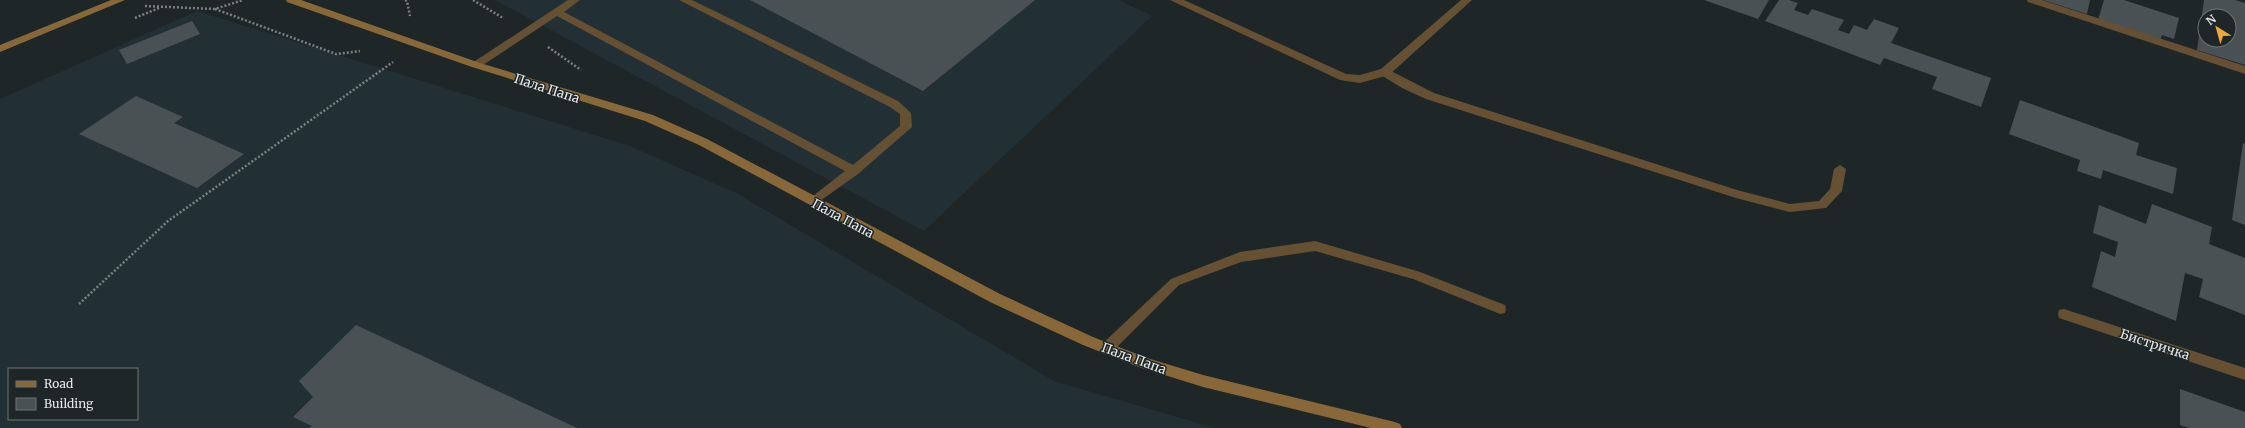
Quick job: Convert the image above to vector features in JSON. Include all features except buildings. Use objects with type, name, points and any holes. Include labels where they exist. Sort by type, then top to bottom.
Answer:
[{"type":"street","points":[[0,49],[120,0]]},
{"type":"street","name":"Пала Папа","points":[[291,0],[476,65],[650,118],[703,142],[995,298],[1106,348],[1144,363],[1203,381],[1395,428]]},
{"type":"street","points":[[476,65],[575,0]]},
{"type":"street","points":[[684,0],[894,104],[905,113],[906,127],[854,171],[813,202]]},
{"type":"street","points":[[1175,0],[1344,77],[1360,79],[1385,72],[1467,0]]},
{"type":"street","points":[[2032,0],[2245,70]]},
{"type":"street","points":[[557,12],[854,171]]},
{"type":"street","points":[[1385,72],[1406,85],[1430,96],[1736,194],[1790,208],[1822,205],[1836,191],[1840,169]]},
{"type":"street","points":[[1106,348],[1175,282],[1240,257],[1315,246],[1416,275],[1500,309]]},
{"type":"street","name":"Бистричка","points":[[2064,314],[2245,374]]},
{"type":"path","points":[[159,8],[215,9],[243,0]]},
{"type":"path","points":[[473,0],[526,32],[585,73]]},
{"type":"path","points":[[79,304],[168,221],[417,45]]},
{"type":"shaded area","points":[[495,0],[1119,0],[1152,16],[924,231]]},
{"type":"shaded area","points":[[197,11],[630,146],[736,193],[1054,381],[1215,428],[0,428],[0,99]]}]
